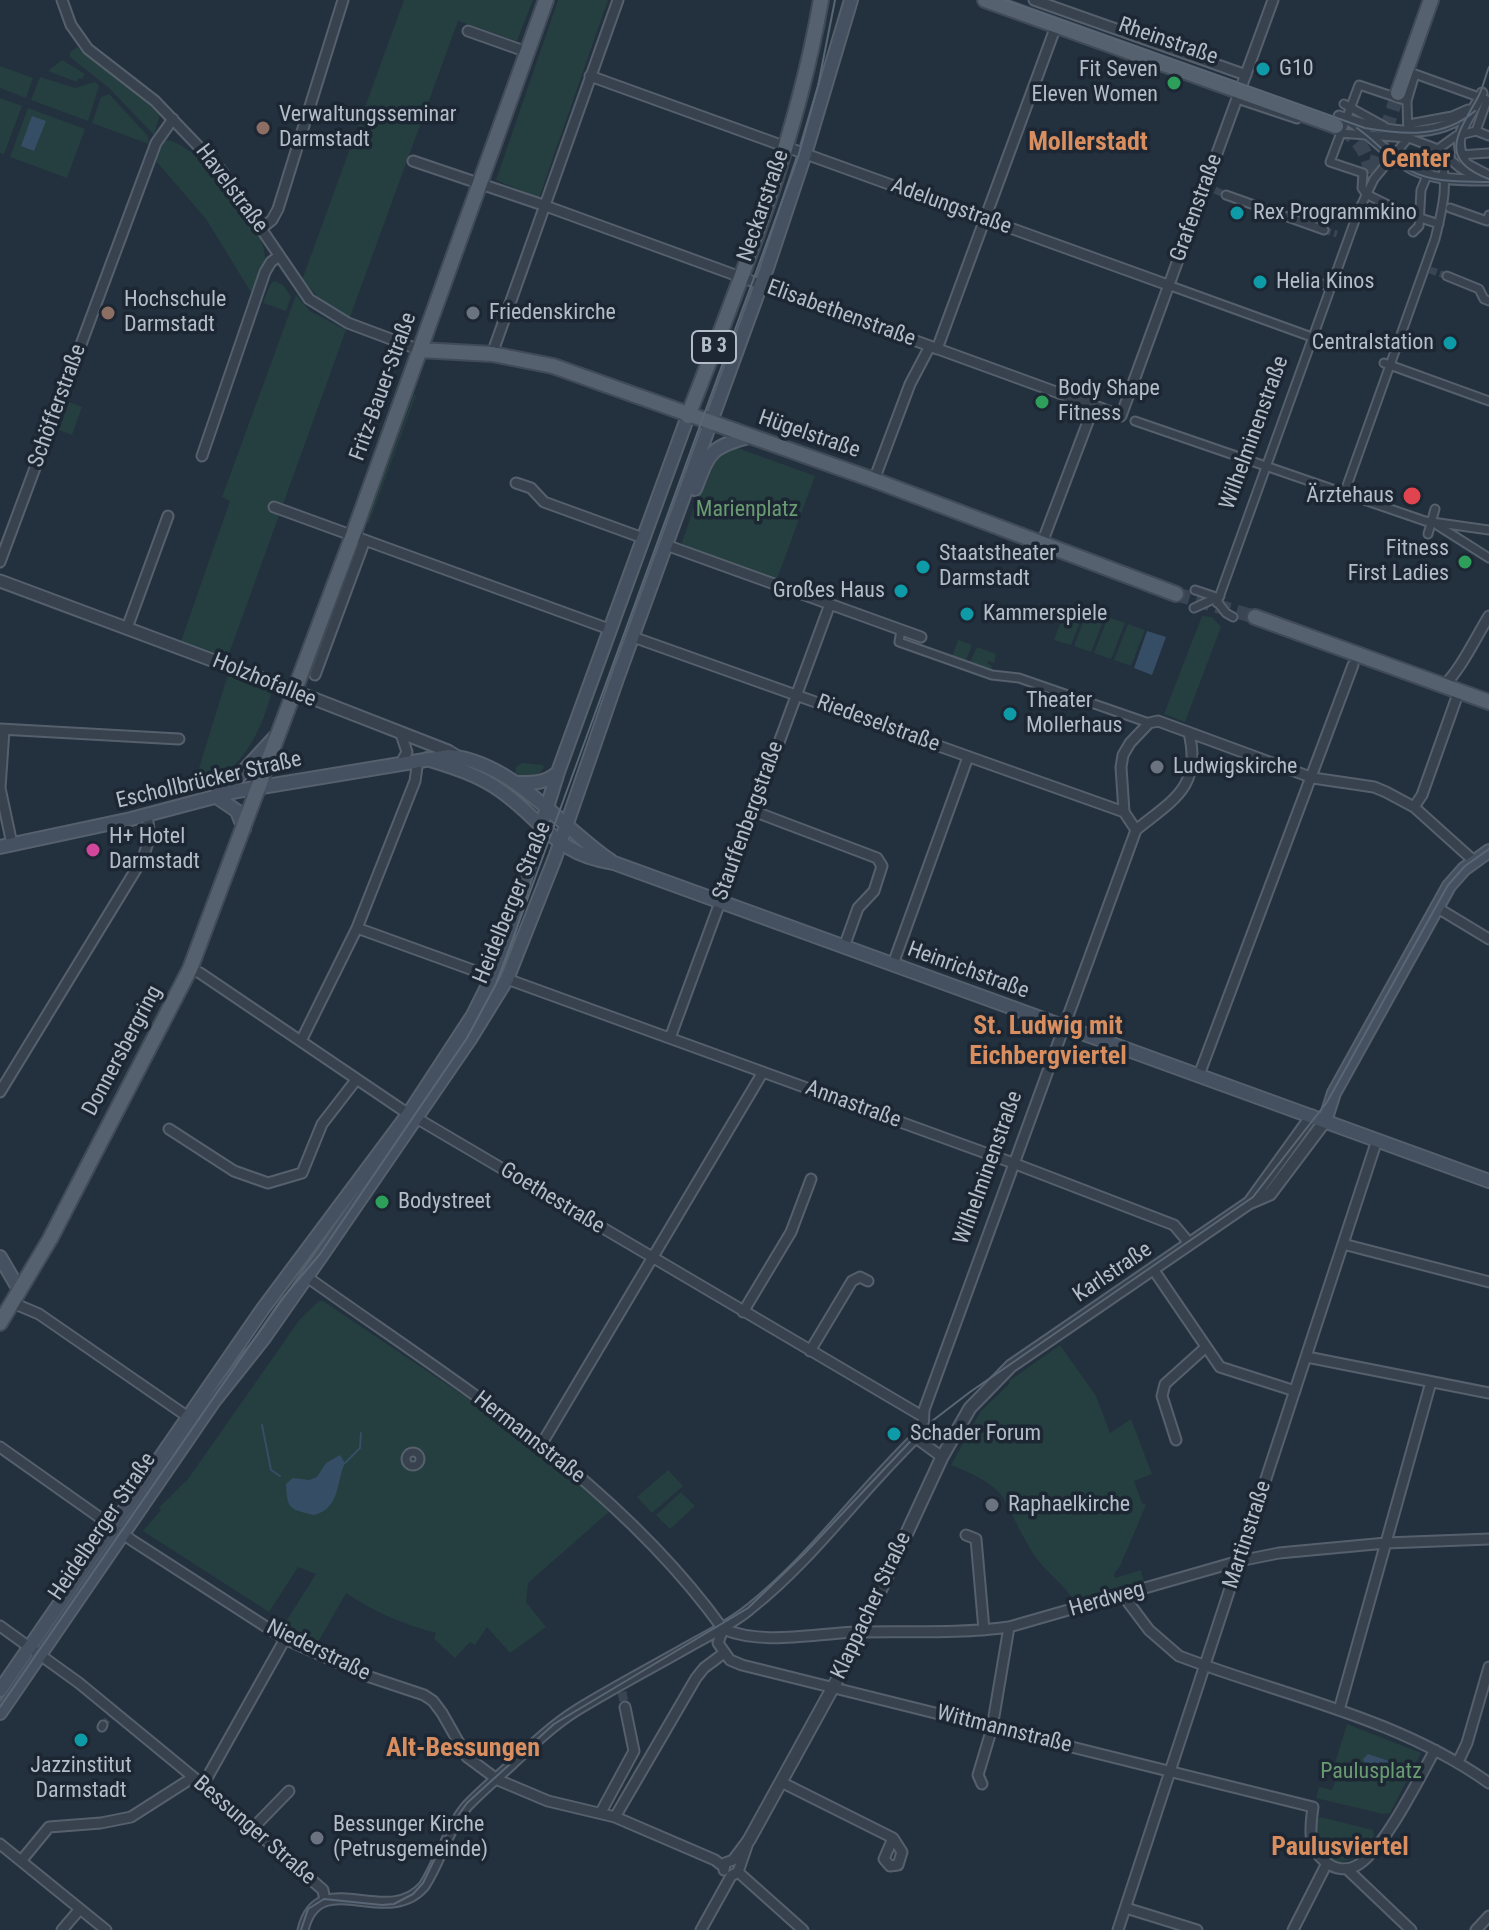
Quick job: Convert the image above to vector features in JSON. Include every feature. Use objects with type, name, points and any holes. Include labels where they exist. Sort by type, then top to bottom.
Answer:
[{"type":"main road","name":"Fritz-Bauer-Straße","points":[[259,787],[359,538],[420,350],[546,0]]},
{"type":"main road","name":"Neckarstraße","points":[[688,416],[741,278],[786,147],[806,82],[821,0]]},
{"type":"main road","name":"Neckarstraße","points":[[710,424],[805,154],[851,0]]},
{"type":"main road","name":"Rheinstraße","points":[[985,0],[1238,95],[1342,120]]},
{"type":"main road","points":[[1397,95],[1431,0]]},
{"type":"main road","name":"Hügelstraße","points":[[420,350],[492,354],[553,366],[874,480],[1176,594]]},
{"type":"main road","name":"Heidelberger Straße","points":[[193,1420],[307,1277],[412,1115],[473,1015],[492,977],[558,772],[688,416]]},
{"type":"main road","name":"Heidelberger Straße","points":[[0,1713],[42,1654],[118,1530],[294,1268],[489,1011],[507,979],[560,844],[710,424]]},
{"type":"main road","points":[[680,507],[692,495],[707,456],[729,442],[749,437]]},
{"type":"main road","points":[[1255,617],[1489,702]]},
{"type":"main road","points":[[244,829],[237,811],[215,796],[247,768],[279,733]]},
{"type":"main road","name":"Eschollbrücker Straße","points":[[6,846],[259,787],[456,757],[479,762],[515,783],[546,809]]},
{"type":"main road","points":[[422,760],[489,782],[527,812],[540,827]]},
{"type":"main road","points":[[515,783],[538,783],[558,772]]},
{"type":"main road","name":"Donnersbergring","points":[[0,1323],[35,1265],[190,969],[259,787]]},
{"type":"main road","name":"Heinrichstraße","points":[[546,809],[578,838],[614,863]]},
{"type":"main road","name":"Heinrichstraße","points":[[540,827],[560,844],[593,859],[614,863],[720,901],[1489,1181]]},
{"type":"main road","name":"Karlstraße","points":[[1325,1121],[1334,1093],[1436,907],[1449,886],[1489,851]]},
{"type":"main road","name":"Karlstraße","points":[[1312,1116],[1334,1093]]},
{"type":"main road","points":[[2,1263],[18,1269],[35,1265]]},
{"type":"main road","points":[[2,1263],[17,1297]]},
{"type":"main road","points":[[294,1268],[307,1277]]},
{"type":"main road","name":"Heidelberger Straße","points":[[0,1690],[118,1530]]},
{"type":"street","name":"Havelstraße","points":[[62,0],[71,25],[88,49],[149,95],[221,170],[301,290],[320,308],[354,326],[420,350]]},
{"type":"street","points":[[262,228],[272,220],[278,209],[343,0]]},
{"type":"street","points":[[492,354],[618,0]]},
{"type":"street","name":"Rheinstraße","points":[[1034,0],[1246,75]]},
{"type":"street","name":"Grafenstraße","points":[[1121,416],[1273,0]]},
{"type":"street","points":[[874,480],[910,384],[933,348],[986,219],[1056,26]]},
{"type":"street","points":[[468,31],[527,52]]},
{"type":"street","points":[[1397,95],[1415,72],[1481,100]]},
{"type":"street","name":"Adelungstraße","points":[[590,76],[1316,339]]},
{"type":"street","points":[[1397,95],[1359,85],[1342,120],[1330,162],[1363,173],[1362,188],[1366,194],[1439,224]]},
{"type":"street","points":[[1397,95],[1409,131]]},
{"type":"street","points":[[1342,120],[1369,134],[1441,128],[1464,118],[1481,100]]},
{"type":"street","points":[[1476,131],[1481,100]]},
{"type":"street","points":[[1413,232],[1419,226],[1421,190],[1438,149],[1458,135],[1481,100]]},
{"type":"street","name":"Schöfferstraße","points":[[0,562],[156,143],[173,119]]},
{"type":"street","points":[[1342,120],[1409,131],[1438,149],[1447,162],[1487,180]]},
{"type":"street","points":[[1342,120],[1369,134],[1414,170],[1446,179],[1487,180]]},
{"type":"street","name":"Wilhelminenstraße","points":[[1218,599],[1320,328],[1358,212],[1374,179],[1409,131]]},
{"type":"street","points":[[1458,135],[1476,131],[1489,136]]},
{"type":"street","points":[[1458,135],[1461,155],[1466,164],[1487,180]]},
{"type":"street","points":[[1447,162],[1461,155],[1489,153]]},
{"type":"street","name":"Elisabethenstraße","points":[[413,161],[543,205],[1121,416]]},
{"type":"street","points":[[1337,490],[1345,483],[1439,224],[1449,207],[1447,162]]},
{"type":"street","points":[[1205,186],[1215,190]]},
{"type":"street","points":[[1226,195],[1324,230]]},
{"type":"street","points":[[1449,207],[1487,221],[1489,215]]},
{"type":"street","points":[[1337,234],[1349,238]]},
{"type":"street","points":[[202,456],[265,272],[279,256]]},
{"type":"street","points":[[1447,276],[1480,291]]},
{"type":"street","points":[[1475,278],[1484,299],[1489,301]]},
{"type":"street","points":[[1480,291],[1488,282]]},
{"type":"street","points":[[1319,283],[1331,287]]},
{"type":"street","points":[[1387,364],[1450,390],[1489,401]]},
{"type":"street","points":[[1042,543],[1093,407]]},
{"type":"street","points":[[1135,421],[1267,467],[1278,467],[1390,513],[1489,530]]},
{"type":"street","points":[[516,483],[531,488],[544,502],[643,538]]},
{"type":"street","points":[[274,507],[609,629]]},
{"type":"street","points":[[1428,534],[1435,509]]},
{"type":"street","points":[[127,628],[168,516]]},
{"type":"street","points":[[1429,522],[1489,558]]},
{"type":"street","name":"Fritz-Bauer-Straße","points":[[315,675],[359,538]]},
{"type":"street","name":"Wilhelminenstraße","points":[[1239,544],[1250,548]]},
{"type":"street","points":[[666,545],[921,637]]},
{"type":"street","name":"Holzhofallee","points":[[0,581],[448,751],[456,757]]},
{"type":"street","points":[[1195,590],[1218,599],[1226,613],[1233,617]]},
{"type":"street","points":[[1194,608],[1218,599]]},
{"type":"street","name":"Stauffenbergstraße","points":[[670,1038],[830,604]]},
{"type":"street","points":[[1443,686],[1453,678],[1457,666],[1489,616]]},
{"type":"street","points":[[901,630],[899,642],[992,675],[1025,680],[1149,723],[1162,722],[1313,778],[1374,787],[1414,807],[1474,861]]},
{"type":"street","name":"Riedeselstraße","points":[[633,637],[1124,812]]},
{"type":"street","points":[[1199,1075],[1353,665]]},
{"type":"street","points":[[1414,807],[1422,795],[1459,691]]},
{"type":"street","points":[[1149,723],[1123,755],[1121,767],[1124,812],[1136,830],[1185,789],[1193,769],[1194,753],[1189,733]]},
{"type":"street","points":[[6,846],[0,788],[2,730],[179,739]]},
{"type":"street","points":[[401,734],[407,752],[401,763]]},
{"type":"street","points":[[893,964],[968,757]]},
{"type":"street","points":[[301,1041],[357,928],[422,760]]},
{"type":"street","points":[[753,811],[877,858],[882,866],[874,891],[858,908],[844,947]]},
{"type":"street","points":[[0,1092],[143,858],[150,836],[147,815]]},
{"type":"street","name":"Wilhelminenstraße","points":[[920,1434],[922,1416],[1136,830]]},
{"type":"street","points":[[1436,907],[1489,939]]},
{"type":"street","points":[[357,928],[492,977]]},
{"type":"street","name":"Goethestraße","points":[[190,969],[412,1115],[922,1416]]},
{"type":"street","name":"Annastraße","points":[[507,979],[1013,1163],[1174,1225],[1190,1244]]},
{"type":"street","points":[[541,1445],[763,1072]]},
{"type":"street","points":[[169,1129],[234,1171],[268,1183],[302,1173],[322,1124],[356,1080]]},
{"type":"street","name":"Karlstraße","points":[[1249,1203],[1312,1116]]},
{"type":"street","name":"Karlstraße","points":[[999,1376],[1249,1203],[1270,1194],[1325,1121]]},
{"type":"street","name":"Martinstraße","points":[[1118,1930],[1377,1140]]},
{"type":"street","points":[[743,1312],[791,1232],[811,1179]]},
{"type":"street","points":[[1343,1244],[1489,1282]]},
{"type":"street","points":[[1153,1269],[1220,1367],[1295,1391]]},
{"type":"street","name":"Hermannstraße","points":[[307,1277],[541,1445],[608,1500],[722,1629]]},
{"type":"street","points":[[810,1351],[852,1281],[860,1277],[868,1281]]},
{"type":"street","points":[[17,1297],[193,1420]]},
{"type":"street","points":[[1176,1440],[1162,1396],[1165,1384],[1206,1347]]},
{"type":"street","points":[[1307,1357],[1489,1393]]},
{"type":"street","name":"Klappacher Straße","points":[[701,1930],[732,1871],[746,1853],[749,1840],[833,1688],[942,1457],[970,1408],[999,1376]]},
{"type":"street","points":[[1339,1710],[1431,1382]]},
{"type":"street","points":[[615,1817],[696,1678],[724,1653],[718,1643],[722,1629],[761,1600],[920,1434],[942,1457]]},
{"type":"street","name":"Niederstraße","points":[[0,1447],[118,1530],[285,1639],[359,1673],[424,1695],[433,1701],[467,1757],[496,1778],[548,1801],[615,1817],[715,1860],[732,1871]]},
{"type":"street","points":[[966,1535],[976,1539],[984,1630]]},
{"type":"street","name":"Herdweg","points":[[722,1629],[750,1637],[984,1630],[1009,1627],[1239,1561],[1279,1553],[1386,1543],[1488,1540]]},
{"type":"street","points":[[1122,1594],[1149,1630],[1171,1651],[1205,1666],[1410,1736],[1489,1783]]},
{"type":"street","points":[[0,1626],[42,1654]]},
{"type":"street","points":[[982,1784],[978,1775],[992,1728],[1009,1627]]},
{"type":"street","name":"Bessunger Straße","points":[[42,1654],[253,1828],[323,1890],[325,1901],[382,1907],[406,1902],[424,1884],[460,1816],[496,1778],[556,1725],[722,1629]]},
{"type":"street","points":[[203,1785],[285,1639]]},
{"type":"street","name":"Wittmannstraße","points":[[724,1653],[730,1660],[742,1665],[1313,1807],[1310,1838],[1316,1853],[1327,1863]]},
{"type":"street","points":[[1458,1762],[1467,1743],[1489,1667]]},
{"type":"street","points":[[601,1812],[634,1751],[625,1707]]},
{"type":"street","points":[[1348,1870],[1359,1865],[1381,1842],[1435,1750]]},
{"type":"street","points":[[21,1861],[49,1827],[131,1817],[192,1778]]},
{"type":"street","points":[[781,1782],[893,1838]]},
{"type":"street","points":[[253,1828],[289,1791]]},
{"type":"street","points":[[0,1844],[106,1930]]},
{"type":"street","points":[[1293,1930],[1327,1863],[1348,1870],[1411,1930]]},
{"type":"street","points":[[732,1871],[803,1930]]},
{"type":"street","points":[[303,1930],[310,1910],[325,1901]]},
{"type":"street","points":[[1126,1908],[1197,1930]]},
{"type":"street","points":[[62,1930],[80,1909]]},
{"type":"street","points":[[1476,1930],[1489,1916]]},
{"type":"green space","points":[[404,0],[533,0],[517,41],[458,21],[350,317],[324,303],[302,280]]},
{"type":"green space","points":[[558,0],[608,0],[539,198],[496,180]]},
{"type":"green space","points":[[77,47],[156,107],[160,114],[154,135],[109,88],[70,57],[70,52]]},
{"type":"green space","points":[[62,60],[85,74],[82,79],[79,78],[77,82],[48,71]]},
{"type":"green space","points":[[0,66],[33,78],[26,98],[0,88]]},
{"type":"green space","points":[[40,77],[75,88],[95,82],[99,86],[88,121],[31,100]]},
{"type":"green space","points":[[109,94],[148,136],[149,144],[92,123],[101,97]]},
{"type":"green space","points":[[0,98],[22,106],[4,154],[0,153]]},
{"type":"green space","points":[[28,108],[85,129],[67,178],[10,157]]},
{"type":"green space","points":[[164,140],[177,143],[210,169],[255,227],[265,259],[252,294],[206,219],[156,161]]},
{"type":"green space","points":[[274,281],[283,285],[291,297],[286,311],[263,303]]},
{"type":"green space","points":[[296,295],[310,311],[346,330],[226,662],[180,644],[230,501],[222,497]]},
{"type":"green space","points":[[414,395],[416,395],[367,523]]},
{"type":"green space","points":[[69,402],[82,407],[72,435],[59,430]]},
{"type":"green space","points":[[687,442],[580,736],[578,735]]},
{"type":"green space","name":"Marienplatz","points":[[735,447],[815,476],[777,579],[681,545],[709,464],[720,452]]},
{"type":"green space","points":[[1068,603],[1085,609],[1071,645],[1054,640]]},
{"type":"green space","points":[[1088,610],[1105,616],[1091,652],[1074,646]]},
{"type":"green space","points":[[1202,616],[1212,617],[1221,627],[1185,722],[1164,714]]},
{"type":"green space","points":[[1108,617],[1125,623],[1111,659],[1094,653]]},
{"type":"green space","points":[[1128,624],[1145,630],[1131,666],[1114,660]]},
{"type":"green space","points":[[958,640],[972,645],[966,661],[952,656]]},
{"type":"green space","points":[[977,647],[996,654],[994,663],[987,663],[992,666],[991,669],[970,662]]},
{"type":"green space","points":[[228,674],[272,691],[254,738],[235,765],[222,776],[192,791]]},
{"type":"green space","points":[[522,763],[544,767],[533,777],[518,778],[515,775],[516,767]]},
{"type":"green space","points":[[319,1301],[485,1410],[612,1509],[528,1583],[526,1602],[546,1627],[510,1653],[487,1627],[475,1645],[470,1642],[455,1658],[434,1639],[436,1633],[389,1617],[346,1593],[317,1644],[285,1623],[316,1574],[298,1567],[269,1612],[143,1531],[161,1510],[159,1508],[188,1479],[300,1319]]},
{"type":"green space","points":[[1060,1345],[1096,1396],[1110,1433],[1131,1419],[1152,1474],[1134,1481],[1142,1503],[1146,1505],[1114,1574],[1115,1578],[1141,1570],[1144,1583],[1074,1603],[1032,1552],[998,1491],[951,1465],[980,1412],[1009,1381]]},
{"type":"green space","points":[[668,1470],[683,1486],[652,1513],[637,1497]]},
{"type":"green space","points":[[681,1492],[695,1506],[670,1529],[656,1515]]},
{"type":"green space","name":"Paulusplatz","points":[[1347,1724],[1421,1753],[1390,1813],[1316,1798],[1319,1787],[1332,1790],[1336,1778],[1331,1776]]},
{"type":"green space","points":[[1320,1817],[1373,1830],[1374,1837],[1356,1858],[1339,1863],[1324,1852],[1319,1841],[1315,1823]]},
{"type":"water","points":[[32,116],[46,121],[34,151],[21,146]]},
{"type":"water","points":[[1147,631],[1166,637],[1152,675],[1134,668]]},
{"type":"water","points":[[340,1455],[345,1463],[329,1506],[314,1515],[291,1507],[286,1484],[293,1478],[309,1480],[317,1477],[326,1463]]},
{"type":"water","points":[[1368,1754],[1389,1761],[1391,1768],[1386,1771],[1365,1764],[1363,1759]]},
{"type":"waterway","points":[[262,1425],[271,1470],[280,1476]]},
{"type":"waterway","points":[[345,1463],[360,1448],[361,1433]]},
{"type":"tunnel","points":[[1367,190],[1398,93]]},
{"type":"tunnel","points":[[1341,129],[1362,148],[1370,176]]},
{"type":"tunnel","points":[[1215,190],[1226,195]]},
{"type":"tunnel","points":[[1324,230],[1337,234]]},
{"type":"tunnel","points":[[1430,270],[1447,276]]},
{"type":"tunnel","points":[[1176,594],[1255,617]]},
{"type":"tunnel","points":[[622,1692],[625,1707]]},
{"type":"tunnel","points":[[103,1725],[112,1715]]},
{"type":"tram line","points":[[0,1707],[281,1300],[320,1254],[467,1038],[496,984],[798,157],[818,86],[835,0]]},
{"type":"tram line","points":[[1006,0],[1365,128],[1409,133],[1437,130],[1463,120],[1475,111]]},
{"type":"tram line","points":[[1489,67],[1480,94],[1456,143],[1462,163],[1489,179]]},
{"type":"tram line","points":[[1357,128],[1401,165],[1422,176],[1489,182]]},
{"type":"tram line","points":[[301,1930],[308,1909],[324,1899],[382,1905],[394,1904],[413,1894],[423,1883],[450,1827],[467,1803],[554,1724],[748,1608],[805,1553],[923,1428],[970,1392],[1253,1197],[1327,1102],[1448,885],[1465,866],[1489,849]]},
{"type":"place","name":"G10","points":[[1263,69]]},
{"type":"place","name":"Fit Seven Eleven Women","points":[[1174,83]]},
{"type":"place","name":"Verwaltungsseminar Darmstadt","points":[[263,128]]},
{"type":"place","name":"Rex Programmkino","points":[[1237,213]]},
{"type":"place","name":"Helia Kinos","points":[[1260,282]]},
{"type":"place","name":"Hochschule Darmstadt","points":[[108,313]]},
{"type":"place","name":"Friedenskirche","points":[[473,313]]},
{"type":"place","name":"Centralstation","points":[[1450,343]]},
{"type":"place","name":"Body Shape Fitness","points":[[1042,402]]},
{"type":"place","name":"Ärztehaus","points":[[1412,496]]},
{"type":"place","name":"Fitness First Ladies","points":[[1465,562]]},
{"type":"place","name":"Staatstheater Darmstadt","points":[[923,567]]},
{"type":"place","name":"Großes Haus","points":[[901,591]]},
{"type":"place","name":"Kammerspiele","points":[[967,614]]},
{"type":"place","name":"Theater Mollerhaus","points":[[1010,714]]},
{"type":"place","name":"Ludwigskirche","points":[[1157,767]]},
{"type":"place","name":"H+ Hotel Darmstadt","points":[[93,850]]},
{"type":"place","name":"Bodystreet","points":[[382,1202]]},
{"type":"place","name":"Schader Forum","points":[[894,1434]]},
{"type":"place","name":"Raphaelkirche","points":[[992,1505]]},
{"type":"place","name":"Jazzinstitut Darmstadt","points":[[81,1740]]},
{"type":"place","name":"Bessunger Kirche (Petrusgemeinde)","points":[[317,1838]]},
{"type":"district","name":"Mollerstadt","points":[[1088,143]]},
{"type":"district","name":"Center","points":[[1416,160]]},
{"type":"district","name":"St. Ludwig mit Eichbergviertel","points":[[1048,1042]]},
{"type":"district","name":"Alt-Bessungen","points":[[463,1749]]},
{"type":"district","name":"Paulusviertel","points":[[1340,1848]]}]
